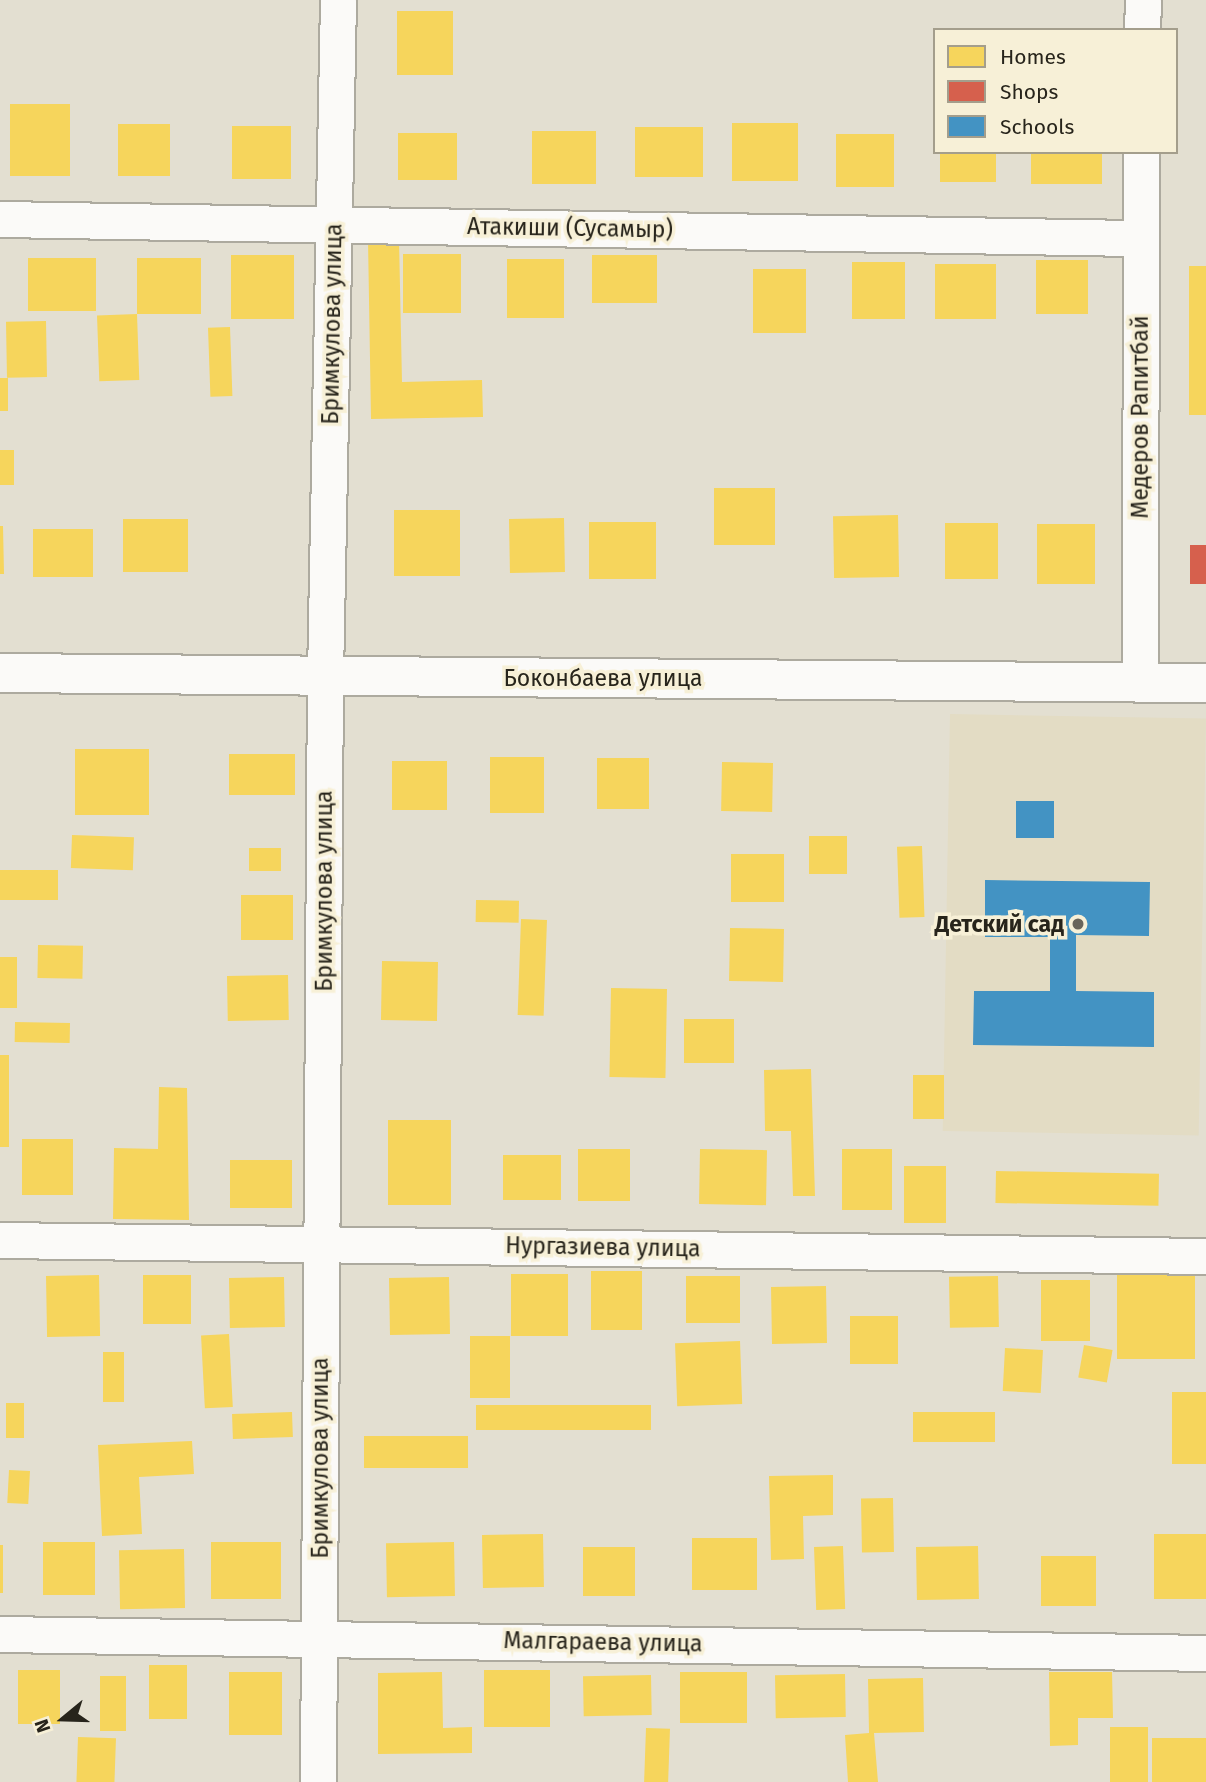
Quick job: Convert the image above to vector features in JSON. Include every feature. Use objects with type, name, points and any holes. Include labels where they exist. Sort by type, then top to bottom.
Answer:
[{"type":"street","name":"Бримкулова улица","points":[[318,1782],[325,676],[338,0]]},
{"type":"street","points":[[1142,28],[1143,0]]},
{"type":"street","name":"Медеров Рапитбай","points":[[1140,154],[1140,683]]},
{"type":"street","name":"Атакиши (Сусамыр)","points":[[0,219],[1139,239]]},
{"type":"street","name":"Боконбаева улица","points":[[0,673],[1206,683]]},
{"type":"street","name":"Нургазиева улица","points":[[0,1240],[321,1242],[1206,1256]]},
{"type":"street","name":"Малгараева улица","points":[[0,1634],[1206,1653]]},
{"type":"shaded area","name":"Детский сад","points":[[950,714],[1206,718],[1199,1135],[943,1131]]},
{"type":"building: Homes","points":[[397,11],[453,11],[453,75],[397,75]]},
{"type":"building: Homes","points":[[10,104],[70,104],[70,176],[10,176]]},
{"type":"building: Homes","points":[[732,123],[798,123],[798,181],[732,181]]},
{"type":"building: Homes","points":[[118,124],[170,124],[170,176],[118,176]]},
{"type":"building: Homes","points":[[232,126],[291,126],[291,179],[232,179]]},
{"type":"building: Homes","points":[[635,127],[703,127],[703,177],[635,177]]},
{"type":"building: Homes","points":[[532,131],[596,131],[596,184],[532,184]]},
{"type":"building: Homes","points":[[398,133],[457,133],[457,180],[398,180]]},
{"type":"building: Homes","points":[[836,134],[894,134],[894,187],[836,187]]},
{"type":"building: Homes","points":[[940,154],[996,154],[996,182],[940,182]]},
{"type":"building: Homes","points":[[1031,154],[1102,154],[1102,184],[1031,184]]},
{"type":"building: Homes","points":[[399,239],[402,382],[482,380],[483,417],[371,419],[368,240]]},
{"type":"building: Homes","points":[[403,254],[461,254],[461,313],[403,313]]},
{"type":"building: Homes","points":[[231,255],[294,255],[294,319],[231,319]]},
{"type":"building: Homes","points":[[592,255],[657,255],[657,303],[592,303]]},
{"type":"building: Homes","points":[[28,258],[96,258],[96,311],[28,311]]},
{"type":"building: Homes","points":[[137,258],[201,258],[201,314],[137,314]]},
{"type":"building: Homes","points":[[507,259],[564,259],[564,318],[507,318]]},
{"type":"building: Homes","points":[[1036,260],[1088,260],[1088,314],[1036,314]]},
{"type":"building: Homes","points":[[852,262],[905,262],[905,319],[852,319]]},
{"type":"building: Homes","points":[[935,264],[996,264],[996,319],[935,319]]},
{"type":"building: Homes","points":[[1189,266],[1206,266],[1206,415],[1189,415]]},
{"type":"building: Homes","points":[[753,269],[806,269],[806,333],[753,333]]},
{"type":"building: Homes","points":[[137,314],[139,380],[99,381],[97,315]]},
{"type":"building: Homes","points":[[46,321],[47,377],[7,378],[6,322]]},
{"type":"building: Homes","points":[[230,327],[232,396],[210,397],[208,328]]},
{"type":"building: Homes","points":[[0,378],[8,378],[8,411],[0,411]]},
{"type":"building: Homes","points":[[0,450],[14,450],[14,485],[0,485]]},
{"type":"building: Homes","points":[[714,488],[775,488],[775,545],[714,545]]},
{"type":"building: Homes","points":[[394,510],[460,510],[460,576],[394,576]]},
{"type":"building: Homes","points":[[898,515],[899,577],[834,578],[833,516]]},
{"type":"building: Homes","points":[[564,518],[565,572],[510,573],[509,519]]},
{"type":"building: Homes","points":[[123,519],[188,519],[188,572],[123,572]]},
{"type":"building: Homes","points":[[589,522],[656,522],[656,579],[589,579]]},
{"type":"building: Homes","points":[[945,523],[998,523],[998,579],[945,579]]},
{"type":"building: Homes","points":[[1037,524],[1095,524],[1095,584],[1037,584]]},
{"type":"building: Homes","points":[[0,526],[3,526],[4,574],[0,574]]},
{"type":"building: Homes","points":[[33,529],[93,529],[93,577],[33,577]]},
{"type":"building: Homes","points":[[75,749],[149,749],[149,815],[75,815]]},
{"type":"building: Homes","points":[[229,754],[295,754],[295,795],[229,795]]},
{"type":"building: Homes","points":[[490,757],[544,757],[544,813],[490,813]]},
{"type":"building: Homes","points":[[597,758],[649,758],[649,809],[597,809]]},
{"type":"building: Homes","points":[[392,761],[447,761],[447,810],[392,810]]},
{"type":"building: Homes","points":[[722,762],[773,763],[772,812],[721,811]]},
{"type":"building: Homes","points":[[72,835],[134,837],[133,870],[71,868]]},
{"type":"building: Homes","points":[[809,836],[847,836],[847,874],[809,874]]},
{"type":"building: Homes","points":[[922,846],[924,917],[899,918],[897,847]]},
{"type":"building: Homes","points":[[249,848],[281,848],[281,871],[249,871]]},
{"type":"building: Homes","points":[[731,854],[784,854],[784,902],[731,902]]},
{"type":"building: Homes","points":[[0,870],[58,870],[58,900],[0,900]]},
{"type":"building: Homes","points":[[241,895],[293,895],[293,940],[241,940]]},
{"type":"building: Homes","points":[[476,900],[519,901],[519,923],[476,922]]},
{"type":"building: Homes","points":[[521,919],[547,920],[544,1016],[518,1015]]},
{"type":"building: Homes","points":[[730,928],[784,929],[783,982],[729,981]]},
{"type":"building: Homes","points":[[38,945],[83,946],[82,979],[37,978]]},
{"type":"building: Homes","points":[[0,957],[17,957],[17,1008],[0,1008]]},
{"type":"building: Homes","points":[[382,961],[438,962],[437,1021],[381,1020]]},
{"type":"building: Homes","points":[[288,975],[289,1020],[228,1021],[227,976]]},
{"type":"building: Homes","points":[[611,988],[667,989],[665,1078],[609,1077]]},
{"type":"building: Homes","points":[[684,1019],[734,1019],[734,1063],[684,1063]]},
{"type":"building: Homes","points":[[15,1022],[70,1023],[70,1043],[15,1042]]},
{"type":"building: Homes","points":[[0,1055],[9,1055],[9,1147],[0,1147]]},
{"type":"building: Homes","points":[[811,1069],[815,1196],[793,1196],[791,1131],[765,1131],[764,1070]]},
{"type":"building: Homes","points":[[913,1075],[944,1075],[944,1119],[913,1119]]},
{"type":"building: Homes","points":[[159,1087],[187,1088],[189,1220],[113,1219],[114,1148],[158,1149]]},
{"type":"building: Homes","points":[[388,1120],[451,1120],[451,1205],[388,1205]]},
{"type":"building: Homes","points":[[22,1139],[73,1139],[73,1195],[22,1195]]},
{"type":"building: Homes","points":[[578,1149],[630,1149],[630,1201],[578,1201]]},
{"type":"building: Homes","points":[[700,1149],[767,1150],[766,1205],[699,1204]]},
{"type":"building: Homes","points":[[842,1149],[892,1149],[892,1210],[842,1210]]},
{"type":"building: Homes","points":[[503,1155],[561,1155],[561,1200],[503,1200]]},
{"type":"building: Homes","points":[[230,1160],[292,1160],[292,1208],[230,1208]]},
{"type":"building: Homes","points":[[904,1166],[946,1166],[946,1223],[904,1223]]},
{"type":"building: Homes","points":[[996,1171],[1159,1174],[1158,1206],[995,1203]]},
{"type":"building: Homes","points":[[591,1271],[642,1271],[642,1330],[591,1330]]},
{"type":"building: Homes","points":[[511,1274],[568,1274],[568,1336],[511,1336]]},
{"type":"building: Homes","points":[[1117,1274],[1195,1274],[1195,1359],[1117,1359]]},
{"type":"building: Homes","points":[[99,1275],[100,1336],[47,1337],[46,1276]]},
{"type":"building: Homes","points":[[143,1275],[191,1275],[191,1324],[143,1324]]},
{"type":"building: Homes","points":[[686,1276],[740,1276],[740,1323],[686,1323]]},
{"type":"building: Homes","points":[[998,1276],[999,1327],[950,1328],[949,1277]]},
{"type":"building: Homes","points":[[284,1277],[285,1327],[230,1328],[229,1278]]},
{"type":"building: Homes","points":[[449,1277],[450,1334],[390,1335],[389,1278]]},
{"type":"building: Homes","points":[[1041,1280],[1090,1280],[1090,1341],[1041,1341]]},
{"type":"building: Homes","points":[[826,1286],[827,1343],[772,1344],[771,1287]]},
{"type":"building: Homes","points":[[850,1316],[898,1316],[898,1364],[850,1364]]},
{"type":"building: Homes","points":[[229,1334],[233,1407],[205,1408],[201,1335]]},
{"type":"building: Homes","points":[[470,1336],[510,1336],[510,1398],[470,1398]]},
{"type":"building: Homes","points":[[740,1341],[742,1404],[677,1406],[675,1343]]},
{"type":"building: Homes","points":[[1084,1345],[1113,1350],[1107,1383],[1078,1377]]},
{"type":"building: Homes","points":[[1005,1348],[1043,1350],[1041,1393],[1003,1391]]},
{"type":"building: Homes","points":[[103,1352],[124,1352],[124,1402],[103,1402]]},
{"type":"building: Homes","points":[[1172,1392],[1206,1392],[1206,1464],[1172,1464]]},
{"type":"building: Homes","points":[[6,1403],[24,1403],[24,1438],[6,1438]]},
{"type":"building: Homes","points":[[476,1405],[651,1405],[651,1430],[476,1430]]},
{"type":"building: Homes","points":[[292,1412],[293,1437],[233,1439],[232,1414]]},
{"type":"building: Homes","points":[[913,1412],[995,1412],[995,1442],[913,1442]]},
{"type":"building: Homes","points":[[364,1436],[468,1436],[468,1468],[364,1468]]},
{"type":"building: Homes","points":[[192,1441],[194,1474],[139,1477],[142,1534],[102,1536],[98,1445]]},
{"type":"building: Homes","points":[[9,1470],[30,1471],[28,1504],[7,1503]]},
{"type":"building: Homes","points":[[833,1475],[833,1515],[803,1516],[804,1559],[771,1560],[769,1476]]},
{"type":"building: Homes","points":[[893,1498],[894,1552],[862,1553],[861,1499]]},
{"type":"building: Homes","points":[[543,1534],[544,1587],[483,1588],[482,1535]]},
{"type":"building: Homes","points":[[1154,1534],[1206,1534],[1206,1599],[1154,1599]]},
{"type":"building: Homes","points":[[692,1538],[757,1538],[757,1590],[692,1590]]},
{"type":"building: Homes","points":[[43,1542],[95,1542],[95,1595],[43,1595]]},
{"type":"building: Homes","points":[[211,1542],[281,1542],[281,1599],[211,1599]]},
{"type":"building: Homes","points":[[454,1542],[455,1596],[387,1597],[386,1543]]},
{"type":"building: Homes","points":[[0,1545],[3,1545],[3,1593],[0,1593]]},
{"type":"building: Homes","points":[[843,1546],[845,1609],[816,1610],[814,1547]]},
{"type":"building: Homes","points":[[978,1546],[979,1599],[917,1600],[916,1547]]},
{"type":"building: Homes","points":[[583,1547],[635,1547],[635,1596],[583,1596]]},
{"type":"building: Homes","points":[[184,1549],[185,1608],[120,1609],[119,1550]]},
{"type":"building: Homes","points":[[1041,1556],[1096,1556],[1096,1606],[1041,1606]]},
{"type":"building: Homes","points":[[149,1665],[187,1665],[187,1719],[149,1719]]},
{"type":"building: Homes","points":[[18,1670],[60,1670],[60,1724],[18,1724]]},
{"type":"building: Homes","points":[[484,1670],[550,1670],[550,1727],[484,1727]]},
{"type":"building: Homes","points":[[229,1672],[282,1672],[282,1735],[229,1735]]},
{"type":"building: Homes","points":[[442,1672],[443,1728],[472,1727],[472,1753],[378,1754],[378,1673]]},
{"type":"building: Homes","points":[[680,1672],[747,1672],[747,1723],[680,1723]]},
{"type":"building: Homes","points":[[1049,1672],[1112,1672],[1113,1718],[1078,1718],[1078,1745],[1050,1746]]},
{"type":"building: Homes","points":[[845,1674],[846,1717],[776,1718],[775,1675]]},
{"type":"building: Homes","points":[[651,1675],[652,1715],[584,1716],[583,1676]]},
{"type":"building: Homes","points":[[100,1676],[126,1676],[126,1731],[100,1731]]},
{"type":"building: Homes","points":[[923,1678],[924,1732],[874,1733],[878,1782],[848,1782],[845,1735],[869,1733],[868,1679]]},
{"type":"building: Homes","points":[[1110,1727],[1148,1727],[1148,1782],[1110,1782]]},
{"type":"building: Homes","points":[[646,1728],[670,1729],[668,1782],[644,1782]]},
{"type":"building: Homes","points":[[78,1737],[116,1738],[114,1782],[76,1782]]},
{"type":"building: Homes","points":[[1152,1738],[1206,1738],[1206,1782],[1152,1782]]},
{"type":"building: Shops","points":[[1190,545],[1206,545],[1206,584],[1190,584]]},
{"type":"building: Schools","points":[[1016,801],[1054,801],[1054,838],[1016,838]]},
{"type":"building: Schools","points":[[985,880],[1150,882],[1149,936],[1076,935],[1076,991],[1154,992],[1154,1047],[973,1045],[974,991],[1050,991],[1050,937],[985,937]]},
{"type":"place","name":"Детский сад","points":[[1078,924]]}]
